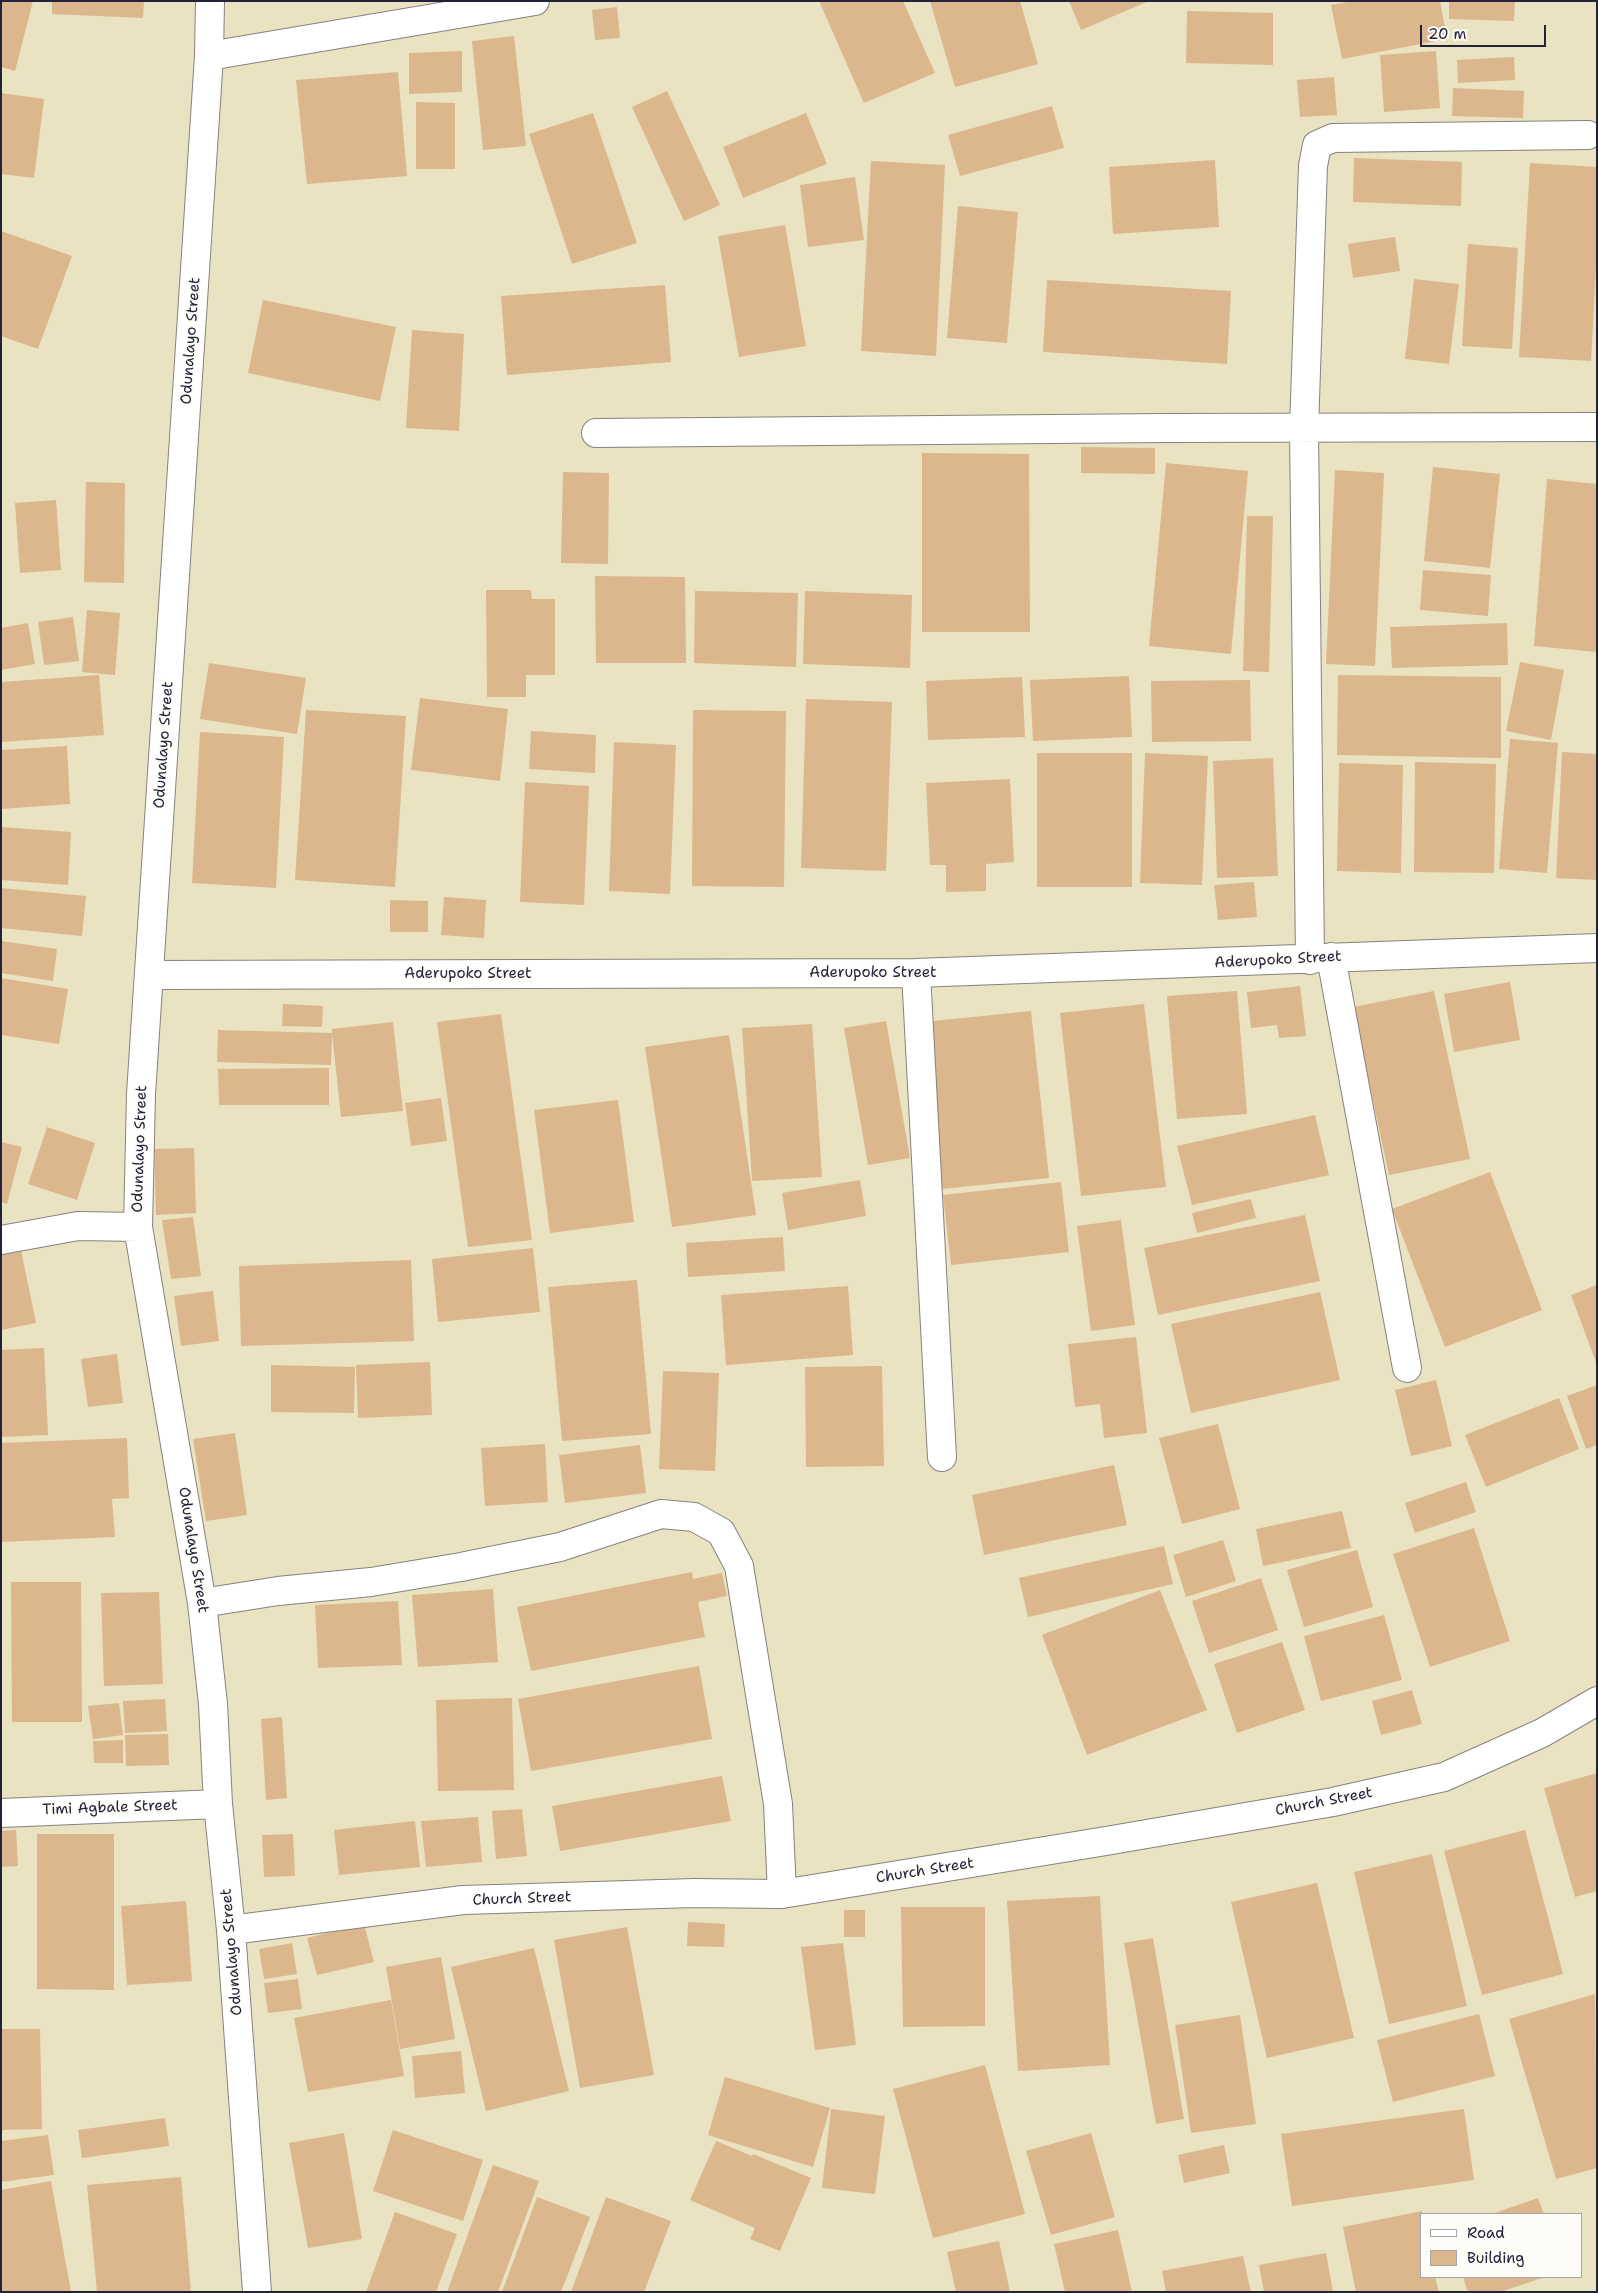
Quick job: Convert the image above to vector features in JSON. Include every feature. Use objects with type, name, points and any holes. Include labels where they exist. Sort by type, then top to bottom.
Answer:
[{"type":"street","name":"Odunalayo Street","points":[[210,1],[209,56],[141,1094],[138,1227],[202,1603],[213,1704],[218,1804],[231,1930],[257,2292]]},
{"type":"street","points":[[209,56],[535,1]]},
{"type":"street","points":[[1407,1368],[1320,958],[1304,429],[1313,166],[1317,145],[1333,138],[1588,135]]},
{"type":"street","points":[[596,433],[1166,428],[1597,427]]},
{"type":"street","name":"Aderupoko Street","points":[[148,975],[916,973],[1597,948]]},
{"type":"street","points":[[916,973],[942,1456]]},
{"type":"street","points":[[1,1240],[78,1226],[138,1227]]},
{"type":"street","points":[[202,1603],[278,1591],[371,1582],[461,1567],[560,1547],[661,1514],[694,1517],[721,1532],[739,1566],[778,1804],[782,1894]]},
{"type":"street","name":"Church Street","points":[[231,1930],[463,1900],[694,1893],[782,1894],[1333,1802],[1444,1776],[1542,1733],[1597,1701]]},
{"type":"street","name":"Timi Agbale Street","points":[[1,1813],[218,1804]]},
{"type":"building","points":[[1,1],[33,1],[15,71],[1,67]]},
{"type":"building","points":[[52,1],[144,1],[143,18],[52,14]]},
{"type":"building","points":[[819,1],[903,1],[935,73],[864,103]]},
{"type":"building","points":[[930,1],[1020,1],[1038,64],[955,87]]},
{"type":"building","points":[[1069,1],[1149,1],[1081,30]]},
{"type":"building","points":[[1353,1],[1440,1],[1447,39],[1342,59],[1331,5]]},
{"type":"building","points":[[1449,1],[1515,1],[1514,21],[1449,19]]},
{"type":"building","points":[[617,7],[620,38],[595,40],[592,10]]},
{"type":"building","points":[[1187,11],[1273,13],[1273,65],[1186,63]]},
{"type":"building","points":[[514,36],[526,146],[483,150],[472,41]]},
{"type":"building","points":[[462,51],[462,92],[409,94],[409,53]]},
{"type":"building","points":[[1436,51],[1440,108],[1384,112],[1380,55]]},
{"type":"building","points":[[1514,57],[1515,80],[1458,83],[1457,60]]},
{"type":"building","points":[[398,72],[407,176],[307,184],[296,80]]},
{"type":"building","points":[[1334,77],[1337,115],[1300,117],[1297,80]]},
{"type":"building","points":[[1453,88],[1524,91],[1523,118],[1452,116]]},
{"type":"building","points":[[667,91],[720,205],[684,221],[632,107]]},
{"type":"building","points":[[1,93],[44,99],[34,178],[1,174]]},
{"type":"building","points":[[416,102],[455,103],[455,169],[416,169]]},
{"type":"building","points":[[1052,106],[1064,148],[960,176],[948,135]]},
{"type":"building","points":[[593,113],[637,243],[572,264],[529,134]]},
{"type":"building","points":[[806,113],[827,164],[743,198],[723,147]]},
{"type":"building","points":[[1354,158],[1462,162],[1461,206],[1353,202]]},
{"type":"building","points":[[1215,160],[1219,227],[1113,234],[1109,167]]},
{"type":"building","points":[[871,161],[945,165],[936,356],[861,351]]},
{"type":"building","points":[[1530,163],[1597,167],[1597,250],[1591,361],[1519,357]]},
{"type":"building","points":[[855,177],[864,240],[808,247],[800,185]]},
{"type":"building","points":[[958,206],[1018,212],[1007,343],[947,338]]},
{"type":"building","points":[[785,225],[806,346],[739,357],[718,236]]},
{"type":"building","points":[[1,231],[72,256],[38,349],[1,336]]},
{"type":"building","points":[[1395,237],[1400,271],[1353,278],[1348,244]]},
{"type":"building","points":[[1468,244],[1518,248],[1512,349],[1462,346]]},
{"type":"building","points":[[1414,279],[1459,284],[1449,364],[1405,359]]},
{"type":"building","points":[[1047,280],[1231,291],[1227,364],[1043,352]]},
{"type":"building","points":[[665,285],[671,362],[507,375],[501,296]]},
{"type":"building","points":[[263,300],[396,327],[380,401],[248,373]]},
{"type":"building","points":[[412,330],[464,334],[459,431],[406,428]]},
{"type":"building","points":[[1081,447],[1155,448],[1155,474],[1081,473]]},
{"type":"building","points":[[922,453],[1029,454],[1030,632],[922,632]]},
{"type":"building","points":[[1166,463],[1248,471],[1231,654],[1149,646]]},
{"type":"building","points":[[1433,467],[1500,474],[1490,568],[1424,561]]},
{"type":"building","points":[[1335,470],[1384,473],[1375,666],[1326,664]]},
{"type":"building","points":[[563,472],[609,473],[608,564],[561,563]]},
{"type":"building","points":[[1547,479],[1597,484],[1597,652],[1534,646]]},
{"type":"building","points":[[86,482],[125,483],[124,583],[84,582]]},
{"type":"building","points":[[56,500],[61,570],[20,573],[15,503]]},
{"type":"building","points":[[1247,516],[1273,516],[1269,672],[1243,671]]},
{"type":"building","points":[[1423,570],[1491,575],[1488,616],[1420,610]]},
{"type":"building","points":[[595,576],[685,577],[686,663],[596,663]]},
{"type":"building","points":[[486,590],[531,590],[532,599],[555,599],[555,675],[526,675],[526,697],[487,697]]},
{"type":"building","points":[[695,591],[798,593],[796,667],[694,663]]},
{"type":"building","points":[[805,591],[912,595],[910,668],[803,664]]},
{"type":"building","points":[[87,610],[120,613],[115,675],[82,672]]},
{"type":"building","points":[[73,617],[79,661],[44,665],[38,622]]},
{"type":"building","points":[[28,623],[35,664],[1,670],[1,628]]},
{"type":"building","points":[[1507,623],[1508,665],[1392,668],[1390,627]]},
{"type":"building","points":[[1520,662],[1564,670],[1551,740],[1506,731]]},
{"type":"building","points":[[209,663],[306,678],[297,734],[200,719]]},
{"type":"building","points":[[99,675],[104,735],[1,742],[1,682]]},
{"type":"building","points":[[1338,675],[1501,677],[1501,758],[1337,755]]},
{"type":"building","points":[[1129,676],[1132,737],[1033,741],[1030,680]]},
{"type":"building","points":[[1022,677],[1025,737],[928,740],[926,681]]},
{"type":"building","points":[[1250,680],[1251,741],[1152,742],[1151,681]]},
{"type":"building","points":[[420,698],[508,709],[500,781],[411,770]]},
{"type":"building","points":[[806,699],[892,702],[886,871],[801,868]]},
{"type":"building","points":[[306,710],[406,716],[395,887],[295,880]]},
{"type":"building","points":[[693,710],[786,711],[784,887],[692,886]]},
{"type":"building","points":[[531,731],[596,735],[595,773],[529,769]]},
{"type":"building","points":[[200,732],[284,737],[276,888],[192,883]]},
{"type":"building","points":[[1510,739],[1558,743],[1547,873],[1499,869]]},
{"type":"building","points":[[614,742],[676,745],[670,894],[609,891]]},
{"type":"building","points":[[67,746],[70,804],[1,809],[1,750]]},
{"type":"building","points":[[1562,752],[1597,754],[1597,880],[1556,878]]},
{"type":"building","points":[[1037,753],[1132,753],[1132,887],[1037,887]]},
{"type":"building","points":[[1145,753],[1208,756],[1202,885],[1140,883]]},
{"type":"building","points":[[1273,758],[1278,876],[1217,878],[1213,761]]},
{"type":"building","points":[[1415,762],[1496,764],[1494,873],[1414,872]]},
{"type":"building","points":[[1339,763],[1403,765],[1401,873],[1337,871]]},
{"type":"building","points":[[1010,779],[1014,862],[986,864],[986,891],[946,892],[946,865],[930,865],[926,783]]},
{"type":"building","points":[[525,782],[589,786],[584,905],[520,902]]},
{"type":"building","points":[[1,827],[71,832],[68,885],[1,880]]},
{"type":"building","points":[[1254,882],[1257,917],[1218,920],[1214,885]]},
{"type":"building","points":[[1,888],[86,896],[82,936],[1,928]]},
{"type":"building","points":[[444,897],[486,900],[484,938],[441,935]]},
{"type":"building","points":[[390,900],[428,901],[428,932],[390,932]]},
{"type":"building","points":[[1,941],[57,949],[53,981],[1,973]]},
{"type":"building","points":[[1,978],[68,989],[59,1044],[1,1035]]},
{"type":"building","points":[[1510,982],[1520,1040],[1454,1052],[1444,994]]},
{"type":"building","points":[[1300,986],[1306,1036],[1279,1038],[1277,1025],[1251,1028],[1247,992]]},
{"type":"building","points":[[1237,991],[1247,1114],[1177,1119],[1167,996]]},
{"type":"building","points":[[1434,991],[1470,1159],[1389,1175],[1353,1007]]},
{"type":"building","points":[[283,1004],[323,1006],[322,1027],[282,1026]]},
{"type":"building","points":[[1144,1004],[1166,1187],[1081,1196],[1060,1013]]},
{"type":"building","points":[[1031,1011],[1049,1178],[942,1189],[924,1022]]},
{"type":"building","points":[[501,1014],[532,1240],[468,1247],[437,1022]]},
{"type":"building","points":[[886,1021],[910,1158],[868,1165],[844,1028]]},
{"type":"building","points":[[393,1022],[403,1111],[341,1117],[332,1029]]},
{"type":"building","points":[[812,1024],[822,1177],[752,1181],[742,1028]]},
{"type":"building","points":[[218,1030],[332,1033],[331,1065],[217,1062]]},
{"type":"building","points":[[729,1035],[756,1215],[672,1227],[645,1047]]},
{"type":"building","points":[[329,1068],[329,1105],[219,1105],[218,1069]]},
{"type":"building","points":[[441,1098],[447,1141],[411,1146],[405,1103]]},
{"type":"building","points":[[618,1100],[634,1222],[550,1233],[534,1110]]},
{"type":"building","points":[[1315,1115],[1329,1175],[1192,1205],[1177,1146]]},
{"type":"building","points":[[47,1127],[95,1143],[77,1200],[28,1184]]},
{"type":"building","points":[[1,1142],[22,1147],[7,1204],[1,1202]]},
{"type":"building","points":[[194,1148],[196,1213],[156,1215],[154,1149]]},
{"type":"building","points":[[1490,1172],[1542,1310],[1445,1347],[1392,1209]]},
{"type":"building","points":[[860,1180],[866,1216],[788,1230],[782,1193]]},
{"type":"building","points":[[1061,1182],[1069,1252],[951,1265],[943,1195]]},
{"type":"building","points":[[1251,1199],[1256,1218],[1197,1233],[1192,1213]]},
{"type":"building","points":[[1305,1215],[1320,1281],[1158,1315],[1144,1248]]},
{"type":"building","points":[[193,1217],[201,1276],[171,1279],[162,1220]]},
{"type":"building","points":[[1121,1220],[1135,1325],[1091,1331],[1077,1226]]},
{"type":"building","points":[[783,1237],[785,1271],[688,1277],[686,1243]]},
{"type":"building","points":[[533,1248],[540,1312],[438,1322],[432,1259]]},
{"type":"building","points":[[21,1250],[36,1323],[1,1330],[1,1254]]},
{"type":"building","points":[[411,1260],[414,1341],[241,1346],[239,1266]]},
{"type":"building","points":[[637,1280],[651,1434],[562,1441],[548,1287]]},
{"type":"building","points":[[1597,1285],[1597,1365],[1571,1295]]},
{"type":"building","points":[[848,1286],[853,1355],[726,1365],[721,1295]]},
{"type":"building","points":[[213,1291],[219,1341],[181,1346],[174,1296]]},
{"type":"building","points":[[1320,1292],[1340,1380],[1191,1413],[1171,1324]]},
{"type":"building","points":[[1136,1337],[1147,1433],[1104,1438],[1100,1404],[1075,1407],[1068,1344]]},
{"type":"building","points":[[44,1348],[48,1435],[1,1437],[1,1350]]},
{"type":"building","points":[[117,1354],[123,1403],[88,1407],[81,1359]]},
{"type":"building","points":[[430,1362],[432,1415],[358,1418],[356,1365]]},
{"type":"building","points":[[271,1365],[355,1367],[354,1413],[271,1412]]},
{"type":"building","points":[[882,1366],[884,1466],[806,1467],[805,1367]]},
{"type":"building","points":[[663,1371],[719,1373],[715,1471],[659,1469]]},
{"type":"building","points":[[1436,1380],[1452,1446],[1411,1456],[1395,1390]]},
{"type":"building","points":[[1597,1385],[1597,1445],[1586,1449],[1567,1396]]},
{"type":"building","points":[[1559,1398],[1579,1449],[1486,1487],[1465,1435]]},
{"type":"building","points":[[1218,1424],[1240,1509],[1182,1524],[1159,1438]]},
{"type":"building","points":[[235,1433],[247,1515],[206,1521],[193,1439]]},
{"type":"building","points":[[127,1438],[129,1498],[112,1499],[115,1537],[1,1542],[1,1443]]},
{"type":"building","points":[[545,1444],[548,1502],[485,1506],[481,1448]]},
{"type":"building","points":[[640,1445],[646,1493],[565,1503],[559,1455]]},
{"type":"building","points":[[1114,1465],[1127,1525],[984,1555],[972,1495]]},
{"type":"building","points":[[1466,1482],[1476,1512],[1415,1533],[1405,1503]]},
{"type":"building","points":[[1342,1511],[1351,1548],[1263,1566],[1256,1529]]},
{"type":"building","points":[[1474,1528],[1510,1641],[1430,1667],[1393,1554]]},
{"type":"building","points":[[1223,1540],[1236,1581],[1186,1597],[1173,1555]]},
{"type":"building","points":[[1164,1546],[1173,1584],[1028,1617],[1019,1578]]},
{"type":"building","points":[[1357,1550],[1373,1607],[1304,1627],[1287,1570]]},
{"type":"building","points":[[692,1572],[693,1579],[722,1573],[727,1596],[698,1602],[705,1637],[531,1671],[517,1607]]},
{"type":"building","points":[[1261,1578],[1278,1630],[1209,1653],[1192,1601]]},
{"type":"building","points":[[11,1582],[81,1582],[82,1722],[12,1722]]},
{"type":"building","points":[[493,1589],[498,1662],[418,1667],[412,1595]]},
{"type":"building","points":[[1160,1590],[1207,1710],[1087,1755],[1042,1635]]},
{"type":"building","points":[[159,1592],[163,1684],[104,1686],[101,1593]]},
{"type":"building","points":[[398,1601],[402,1665],[318,1668],[315,1605]]},
{"type":"building","points":[[1384,1615],[1402,1680],[1321,1701],[1304,1636]]},
{"type":"building","points":[[1282,1642],[1305,1710],[1237,1733],[1214,1664]]},
{"type":"building","points":[[699,1666],[712,1739],[531,1771],[518,1699]]},
{"type":"building","points":[[1412,1690],[1422,1724],[1381,1735],[1372,1701]]},
{"type":"building","points":[[512,1698],[514,1790],[438,1791],[436,1700]]},
{"type":"building","points":[[165,1699],[167,1731],[125,1733],[123,1701]]},
{"type":"building","points":[[119,1703],[123,1735],[93,1739],[88,1706]]},
{"type":"building","points":[[282,1717],[287,1798],[266,1800],[261,1719]]},
{"type":"building","points":[[168,1734],[169,1765],[126,1766],[125,1735]]},
{"type":"building","points":[[123,1740],[123,1763],[94,1763],[93,1741]]},
{"type":"building","points":[[1597,1773],[1597,1891],[1575,1897],[1544,1788]]},
{"type":"building","points":[[722,1776],[731,1821],[560,1851],[552,1806]]},
{"type":"building","points":[[522,1809],[527,1856],[496,1859],[492,1811]]},
{"type":"building","points":[[478,1817],[482,1862],[426,1867],[421,1821]]},
{"type":"building","points":[[415,1821],[420,1867],[339,1875],[334,1830]]},
{"type":"building","points":[[16,1830],[18,1866],[1,1867],[1,1831]]},
{"type":"building","points":[[1525,1830],[1563,1974],[1482,1995],[1444,1851]]},
{"type":"building","points":[[37,1834],[114,1834],[114,1990],[37,1989]]},
{"type":"building","points":[[293,1834],[295,1876],[264,1877],[262,1835]]},
{"type":"building","points":[[1432,1854],[1467,2006],[1389,2024],[1354,1872]]},
{"type":"building","points":[[1317,1883],[1354,2038],[1267,2058],[1231,1902]]},
{"type":"building","points":[[1100,1896],[1110,2065],[1018,2071],[1007,1901]]},
{"type":"building","points":[[186,1901],[192,1981],[127,1985],[121,1906]]},
{"type":"building","points":[[901,1907],[985,1907],[985,2026],[903,2027]]},
{"type":"building","points":[[844,1910],[865,1910],[865,1937],[844,1937]]},
{"type":"building","points":[[688,1922],[725,1924],[724,1947],[687,1946]]},
{"type":"building","points":[[364,1924],[374,1962],[317,1975],[307,1938]]},
{"type":"building","points":[[627,1927],[654,2075],[580,2088],[554,1940]]},
{"type":"building","points":[[1153,1938],[1184,2119],[1156,2124],[1124,1943]]},
{"type":"building","points":[[292,1943],[297,1974],[264,1979],[259,1949]]},
{"type":"building","points":[[843,1943],[856,2045],[815,2050],[801,1947]]},
{"type":"building","points":[[534,1948],[569,2091],[486,2111],[451,1967]]},
{"type":"building","points":[[441,1957],[455,2039],[400,2049],[386,1967]]},
{"type":"building","points":[[298,1979],[302,2009],[268,2013],[264,1983]]},
{"type":"building","points":[[1595,1994],[1597,2168],[1556,2179],[1509,2019]]},
{"type":"building","points":[[391,2000],[404,2076],[308,2092],[294,2018]]},
{"type":"building","points":[[1479,2014],[1495,2076],[1393,2102],[1377,2040]]},
{"type":"building","points":[[1240,2015],[1256,2124],[1191,2133],[1175,2025]]},
{"type":"building","points":[[1,2029],[40,2029],[42,2129],[1,2130]]},
{"type":"building","points":[[461,2051],[465,2093],[415,2098],[412,2056]]},
{"type":"building","points":[[985,2065],[1025,2214],[933,2238],[893,2089]]},
{"type":"building","points":[[725,2077],[830,2108],[813,2167],[708,2135]]},
{"type":"building","points":[[831,2109],[885,2116],[875,2194],[822,2188]]},
{"type":"building","points":[[1464,2109],[1474,2180],[1292,2206],[1281,2134]]},
{"type":"building","points":[[165,2118],[169,2146],[82,2158],[78,2130]]},
{"type":"building","points":[[393,2130],[483,2160],[463,2221],[373,2191]]},
{"type":"building","points":[[344,2133],[362,2239],[308,2248],[289,2143]]},
{"type":"building","points":[[1091,2133],[1115,2217],[1051,2235],[1026,2151]]},
{"type":"building","points":[[48,2135],[54,2175],[1,2182],[1,2141]]},
{"type":"building","points":[[716,2141],[811,2178],[780,2251],[750,2239],[755,2228],[690,2200]]},
{"type":"building","points":[[1224,2145],[1230,2173],[1184,2183],[1178,2155]]},
{"type":"building","points":[[493,2165],[539,2181],[498,2292],[447,2292]]},
{"type":"building","points":[[181,2177],[191,2292],[97,2292],[87,2185]]},
{"type":"building","points":[[51,2181],[71,2292],[1,2292],[1,2190]]},
{"type":"building","points":[[537,2197],[590,2217],[561,2292],[502,2292]]},
{"type":"building","points":[[606,2197],[671,2221],[644,2292],[571,2292]]},
{"type":"building","points":[[1538,2198],[1544,2213],[1495,2213]]},
{"type":"building","points":[[1422,2211],[1420,2213],[1420,2278],[1435,2278],[1439,2292],[1356,2292],[1343,2227]]},
{"type":"building","points":[[395,2212],[457,2234],[436,2292],[366,2292]]},
{"type":"building","points":[[1118,2230],[1132,2292],[1065,2292],[1054,2244]]},
{"type":"building","points":[[999,2241],[1010,2292],[956,2292],[947,2252]]},
{"type":"building","points":[[1326,2253],[1333,2292],[1264,2292],[1259,2265]]},
{"type":"building","points":[[1243,2256],[1251,2292],[1166,2292],[1162,2271]]},
{"type":"building","points":[[1463,2278],[1542,2278],[1500,2292],[1468,2292]]}]
